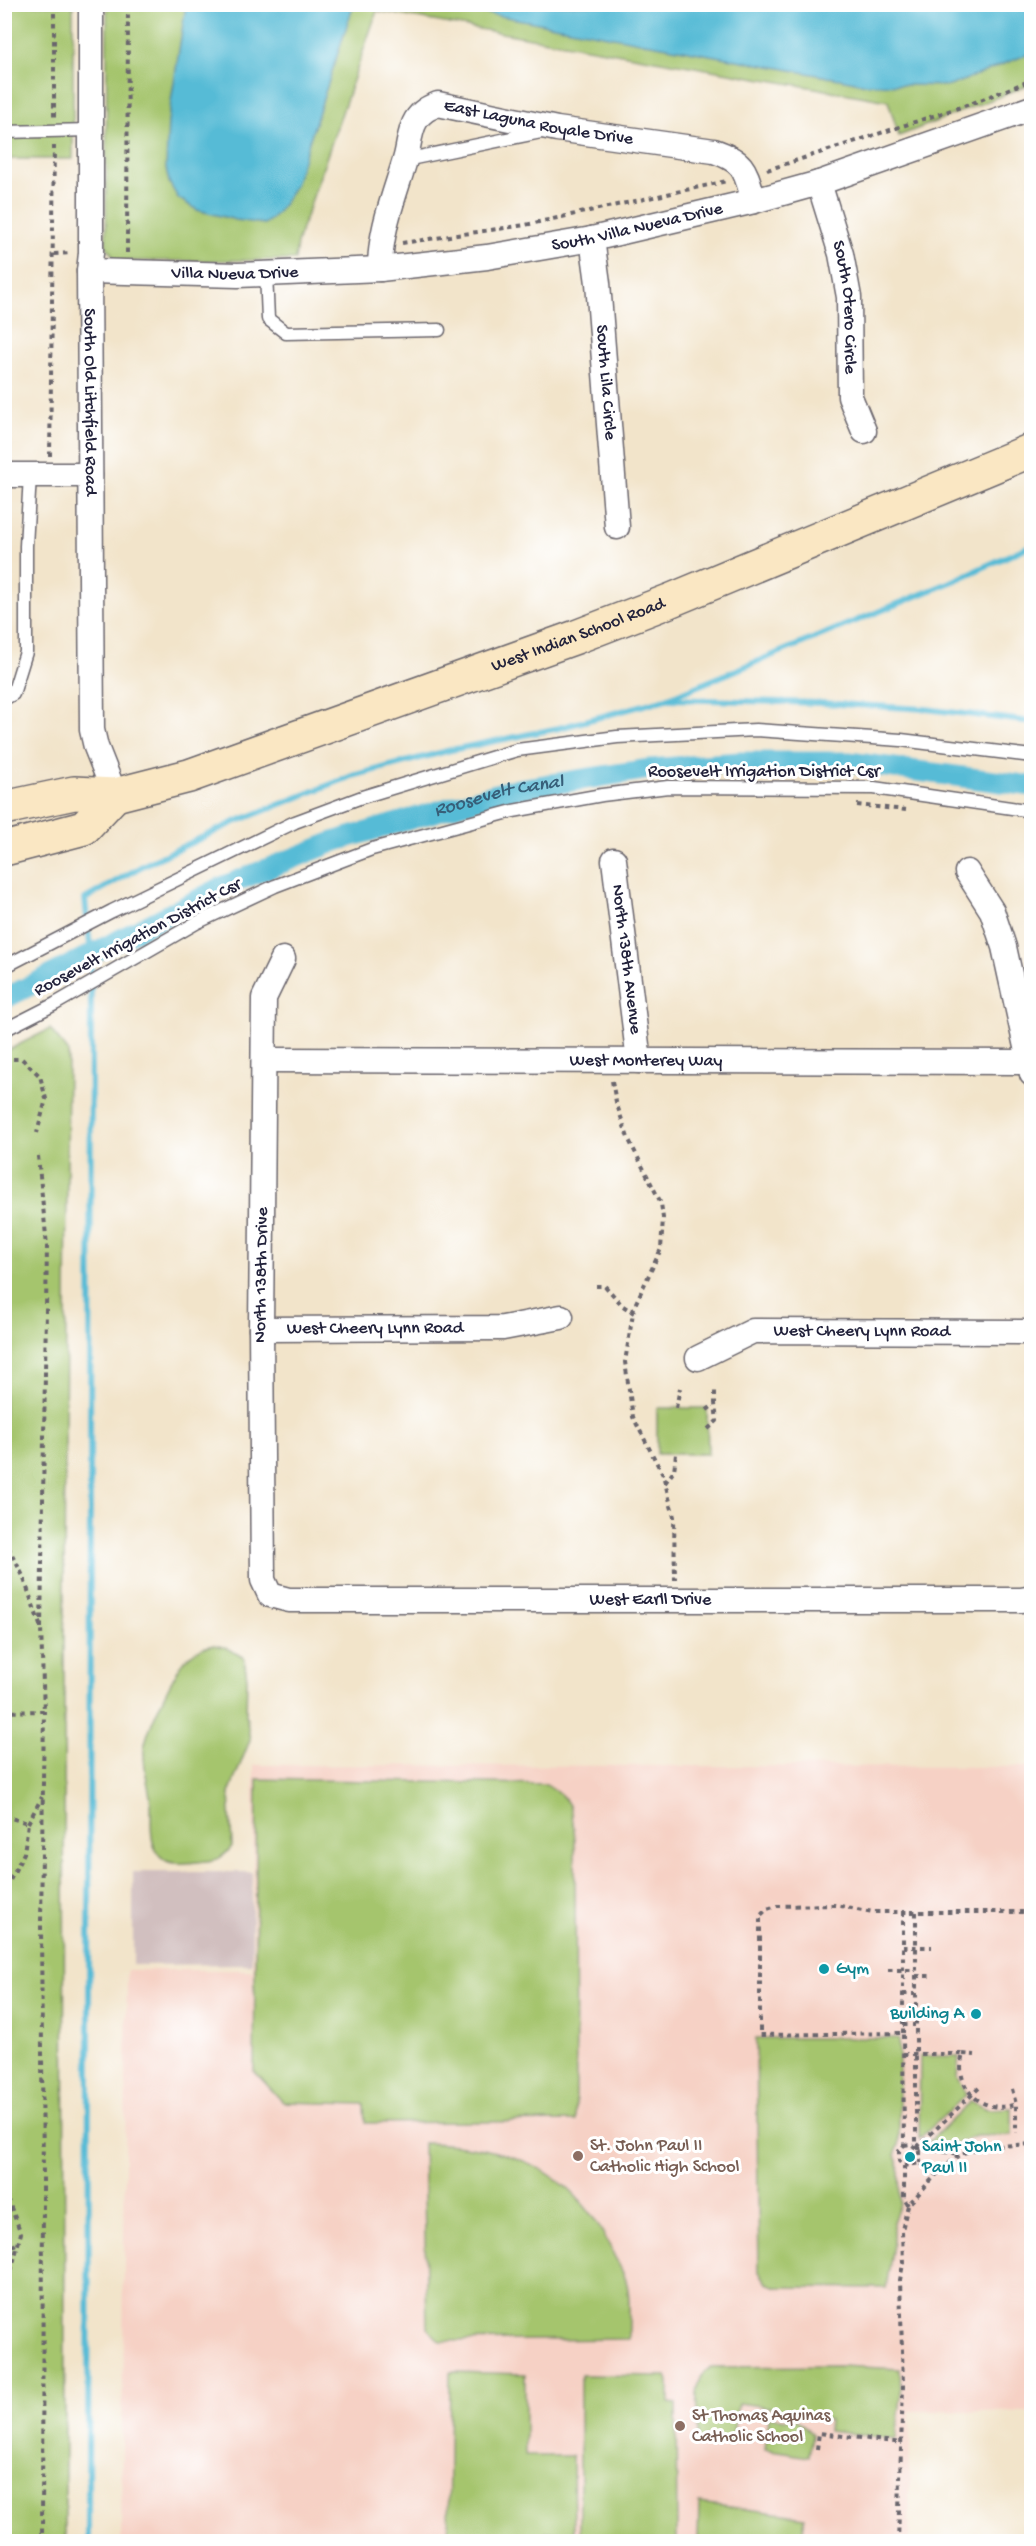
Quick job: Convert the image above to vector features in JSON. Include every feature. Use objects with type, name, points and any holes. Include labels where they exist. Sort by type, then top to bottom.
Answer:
[{"type":"main road","name":"West Indian School Road","points":[[4,808],[74,793],[115,795],[189,776],[576,638],[1032,450]]},
{"type":"main road","points":[[4,849],[84,828],[115,795]]},
{"type":"street","name":"South Old Litchfield Road","points":[[91,4],[92,730],[96,747],[115,795]]},
{"type":"street","name":"East Laguna Royale Drive","points":[[380,257],[388,209],[415,122],[425,109],[438,104],[557,129],[714,151],[740,164],[754,201]]},
{"type":"street","name":"South Villa Nueva Drive","points":[[380,257],[487,257],[592,239],[754,201],[819,183],[1031,108]]},
{"type":"street","name":"South Otero Circle","points":[[819,183],[841,254],[849,297],[850,397],[864,431]]},
{"type":"street","name":"South Lila Circle","points":[[592,239],[598,283],[617,527]]},
{"type":"street","name":"Villa Nueva Drive","points":[[90,262],[266,273],[380,257]]},
{"type":"street","points":[[4,475],[90,476]]},
{"type":"street","name":"North 138th Avenue","points":[[614,860],[639,1061]]},
{"type":"street","points":[[967,872],[992,911],[1004,947],[1030,1068]]},
{"type":"street","name":"North 138th Drive","points":[[270,1595],[263,1580],[261,1329],[264,998],[283,958]]},
{"type":"street","name":"West Monterey Way","points":[[265,1060],[639,1061],[1030,1068]]},
{"type":"street","name":"West Cheery Lynn Road","points":[[261,1329],[503,1328],[561,1317]]},
{"type":"street","name":"West Cheery Lynn Road","points":[[698,1358],[753,1331],[1032,1332]]},
{"type":"street","name":"West Earll Drive","points":[[270,1595],[289,1600],[1021,1600],[1032,1598]]},
{"type":"lane","points":[[405,160],[557,129]]},
{"type":"lane","points":[[4,132],[91,130]]},
{"type":"lane","points":[[266,273],[268,319],[286,333],[439,330]]},
{"type":"lane","points":[[4,699],[13,694],[26,652],[26,546],[40,475]]},
{"type":"lane","name":"Roosevelt Irrigation District Csr","points":[[4,967],[112,911],[295,822],[362,797],[517,750],[617,737],[756,730],[901,740],[1032,756]]},
{"type":"lane","name":"Roosevelt Irrigation District Csr","points":[[4,1030],[55,1004],[196,923],[275,886],[372,849],[513,811],[602,795],[668,788],[874,788],[1032,811]]},
{"type":"path","points":[[40,475],[54,254],[54,4]]},
{"type":"path","points":[[127,254],[128,4]]},
{"type":"path","points":[[380,257],[746,176],[970,104],[1032,80]]},
{"type":"path","points":[[54,254],[90,262],[127,254],[138,254]]},
{"type":"path","points":[[846,804],[912,811]]},
{"type":"path","points":[[4,1059],[22,1059],[40,1076],[45,1099],[37,1133]]},
{"type":"path","points":[[612,1079],[622,1124],[661,1203],[663,1218],[661,1249],[640,1293],[625,1362],[633,1418],[656,1460],[674,1516],[675,1581]]},
{"type":"path","points":[[38,1156],[47,1246],[41,1628],[44,1712],[41,1922],[42,2541]]},
{"type":"path","points":[[596,1286],[605,1286],[623,1306],[634,1313]]},
{"type":"path","points":[[676,1408],[680,1388]]},
{"type":"path","points":[[708,1429],[717,1421],[716,1391]]},
{"type":"path","points":[[707,1410],[716,1404]]},
{"type":"path","points":[[665,1484],[674,1471],[676,1454]]},
{"type":"path","points":[[4,1539],[23,1576],[41,1628]]},
{"type":"path","points":[[4,1712],[44,1712]]},
{"type":"path","points":[[4,1892],[24,1853],[28,1823],[43,1795]]},
{"type":"path","points":[[4,1816],[28,1823]]},
{"type":"path","points":[[903,2032],[760,2036],[758,1927],[760,1917],[767,1909],[777,1906],[835,1905],[873,1912],[1032,1912]]},
{"type":"path","points":[[903,1912],[904,2145],[899,2151],[899,2161],[904,2166],[904,2199],[908,2205]]},
{"type":"path","points":[[916,1912],[916,2148]]},
{"type":"path","points":[[903,1947],[932,1947]]},
{"type":"path","points":[[888,1970],[916,1970]]},
{"type":"path","points":[[916,1976],[932,1976]]},
{"type":"path","points":[[903,1994],[915,1994]]},
{"type":"path","points":[[903,2025],[915,2025]]},
{"type":"path","points":[[903,2054],[975,2055]]},
{"type":"path","points":[[963,2054],[961,2079],[972,2096],[987,2105],[999,2108],[1016,2104]]},
{"type":"path","points":[[916,2148],[981,2086]]},
{"type":"path","points":[[1012,2089],[1016,2104],[1016,2133]]},
{"type":"path","points":[[904,2145],[911,2144],[920,2151],[920,2163]]},
{"type":"path","points":[[916,2148],[960,2154],[984,2147],[1032,2144]]},
{"type":"path","points":[[898,2541],[903,2385],[900,2280],[903,2264],[902,2230],[908,2205],[936,2175],[960,2154]]},
{"type":"path","points":[[904,2166],[920,2163],[936,2175]]},
{"type":"path","points":[[4,2190],[21,2233],[4,2289]]},
{"type":"path","points":[[4,2252],[18,2243]]},
{"type":"path","points":[[817,2449],[819,2433],[902,2443]]},
{"type":"path","points":[[4,2537],[7,2541]]},
{"type":"shaded area","name":"St. John Paul II Catholic High School","points":[[254,1765],[1031,1767],[1031,2412],[910,2411],[909,2541],[121,2542],[127,1970],[253,1970]]},
{"type":"shaded area","points":[[133,1872],[252,1872],[252,1964],[133,1965]]},
{"type":"green space","points":[[4,5],[73,5],[73,159],[5,159]]},
{"type":"green space","points":[[107,5],[1031,5],[1031,84],[899,136],[888,101],[377,11],[297,243],[295,260],[121,261],[114,258],[106,245]]},
{"type":"green space","points":[[50,1029],[68,1051],[64,1580],[65,2541],[5,2542],[4,1052]]},
{"type":"green space","points":[[657,1408],[707,1408],[708,1454],[657,1454]]},
{"type":"green space","points":[[214,1645],[227,1648],[244,1658],[247,1678],[246,1715],[250,1740],[229,1793],[232,1846],[221,1857],[212,1860],[172,1863],[159,1855],[153,1842],[144,1750],[162,1700],[183,1662],[195,1652]]},
{"type":"green space","points":[[257,1779],[546,1784],[562,1795],[572,1813],[575,1839],[576,2121],[365,2123],[364,2104],[283,2102],[254,2071]]},
{"type":"green space","points":[[756,2038],[899,2038],[899,2145],[895,2155],[899,2167],[900,2204],[893,2222],[893,2244],[886,2288],[777,2287],[767,2283],[759,2272]]},
{"type":"green space","points":[[920,2056],[959,2056],[957,2077],[966,2095],[919,2139]]},
{"type":"green space","points":[[971,2101],[987,2109],[1012,2108],[1012,2135],[976,2136],[956,2143],[927,2144]]},
{"type":"green space","points":[[423,2143],[484,2149],[511,2156],[559,2181],[579,2199],[597,2223],[626,2280],[629,2297],[629,2339],[440,2341],[427,2328]]},
{"type":"green space","points":[[840,2366],[900,2369],[901,2397],[896,2439],[828,2431],[829,2420],[811,2417],[812,2413],[738,2403],[731,2445],[701,2441],[698,2437],[698,2389],[704,2373],[711,2367]]},
{"type":"green space","points":[[450,2372],[525,2374],[525,2456],[573,2456],[574,2532],[545,2532],[543,2541],[448,2541]]},
{"type":"green space","points":[[580,2375],[667,2376],[669,2403],[676,2404],[677,2541],[580,2541]]},
{"type":"green space","points":[[769,2417],[797,2420],[812,2434],[809,2456],[765,2449]]},
{"type":"green space","points":[[699,2503],[805,2517],[802,2541],[698,2541]]},
{"type":"water","points":[[186,5],[358,5],[352,10],[295,185],[278,212],[264,224],[236,220],[197,210],[178,198],[169,182],[166,168],[168,121]]},
{"type":"water","points":[[441,5],[1031,5],[1031,53],[950,86],[866,84]]},
{"type":"waterway","points":[[88,2542],[91,955],[85,899],[144,865],[235,822],[352,776],[451,750],[559,728],[666,699],[951,582],[1032,545]]},
{"type":"waterway","points":[[669,699],[821,703],[926,709],[1032,722]]},
{"type":"waterway","name":"Roosevelt Canal","points":[[4,999],[222,887],[336,841],[506,791],[650,769],[739,762],[849,762],[1032,786]]},
{"type":"place","name":"Gym","points":[[824,1969]]},
{"type":"place","name":"Building A","points":[[976,2014]]},
{"type":"place","name":"St. John Paul II Catholic High School","points":[[578,2156]]},
{"type":"place","name":"Saint John Paul II","points":[[910,2157]]},
{"type":"place","name":"St Thomas Aquinas Catholic School","points":[[680,2426]]}]
